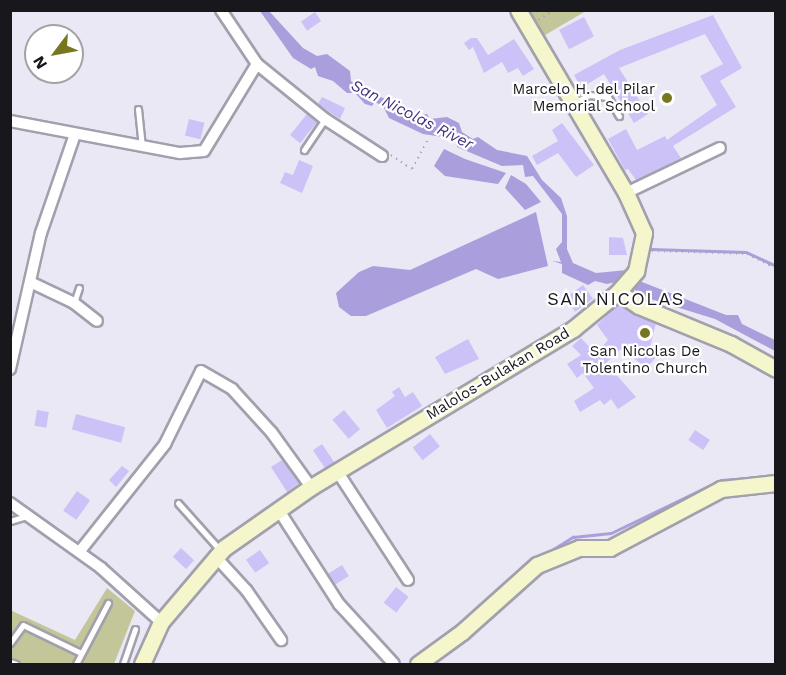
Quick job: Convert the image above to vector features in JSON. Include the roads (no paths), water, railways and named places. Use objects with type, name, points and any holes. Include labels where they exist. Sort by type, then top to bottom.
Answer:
[{"type":"main road","name":"Malolos-Bulakan Road","points":[[142,664],[161,622],[218,554],[278,508],[311,487],[573,329],[620,289],[636,271],[644,233],[626,193],[518,10]]},
{"type":"main road","points":[[620,289],[639,306],[731,344],[776,369]]},
{"type":"main road","points":[[418,664],[462,632],[537,565],[579,548],[609,548],[721,489],[776,483]]},
{"type":"street","points":[[221,10],[257,64],[325,119],[382,156]]},
{"type":"street","points":[[10,121],[180,153],[204,151],[257,64]]},
{"type":"street","points":[[10,369],[42,233],[75,134]]},
{"type":"street","points":[[626,193],[720,148]]},
{"type":"street","points":[[30,282],[74,303],[97,321]]},
{"type":"street","points":[[80,551],[165,444],[201,371],[232,389],[272,433],[311,487]]},
{"type":"street","points":[[337,471],[408,580]]},
{"type":"street","points":[[10,504],[80,551],[161,622]]},
{"type":"street","points":[[278,508],[339,604],[394,664]]},
{"type":"street","points":[[218,554],[281,640]]},
{"type":"lane","points":[[573,104],[589,95],[608,97],[620,116]]},
{"type":"lane","points":[[138,109],[142,146]]},
{"type":"lane","points":[[304,150],[325,119]]},
{"type":"lane","points":[[74,303],[79,288]]},
{"type":"lane","points":[[178,503],[218,554]]},
{"type":"lane","points":[[10,521],[28,516]]},
{"type":"lane","points":[[76,664],[79,652],[108,603]]},
{"type":"lane","points":[[10,643],[22,626],[79,652]]},
{"type":"lane","points":[[123,664],[135,628]]},
{"type":"lane","points":[[10,662],[16,664]]},
{"type":"water","name":"San Nicolas River","points":[[260,11],[269,11],[303,48],[317,56],[327,54],[350,71],[351,81],[363,89],[421,115],[427,114],[430,119],[447,117],[459,123],[462,132],[473,139],[478,137],[497,150],[527,156],[542,180],[561,198],[567,216],[567,249],[573,263],[596,273],[627,270],[616,282],[607,284],[595,281],[588,285],[562,273],[562,264],[552,261],[561,262],[556,249],[562,242],[562,214],[533,176],[525,177],[523,165],[502,166],[457,147],[456,139],[423,134],[389,118],[383,106],[375,102],[372,106],[365,104],[355,93],[347,93],[333,81],[318,76],[315,67],[311,69],[293,58]]},
{"type":"water","points":[[444,149],[506,173],[498,184],[445,176],[434,166]]},
{"type":"water","points":[[511,175],[526,184],[541,202],[525,210],[505,188]]},
{"type":"water","points":[[536,212],[548,266],[498,279],[476,269],[366,316],[351,316],[339,307],[336,293],[359,272],[373,266],[410,270]]},
{"type":"water","points":[[637,280],[726,315],[738,315],[742,324],[775,340],[775,351],[715,319],[644,297],[631,287]]},
{"type":"waterway","points":[[651,249],[746,252],[776,266]]},
{"type":"waterway","points":[[547,553],[573,537],[611,533],[721,480],[761,477]]},
{"type":"place","name":"Marcelo H. del Pilar Memorial School","points":[[667,98]]},
{"type":"place","name":"San Nicolas De Tolentino Church","points":[[645,333]]},
{"type":"district","name":"SAN NICOLAS","points":[[616,299]]}]
